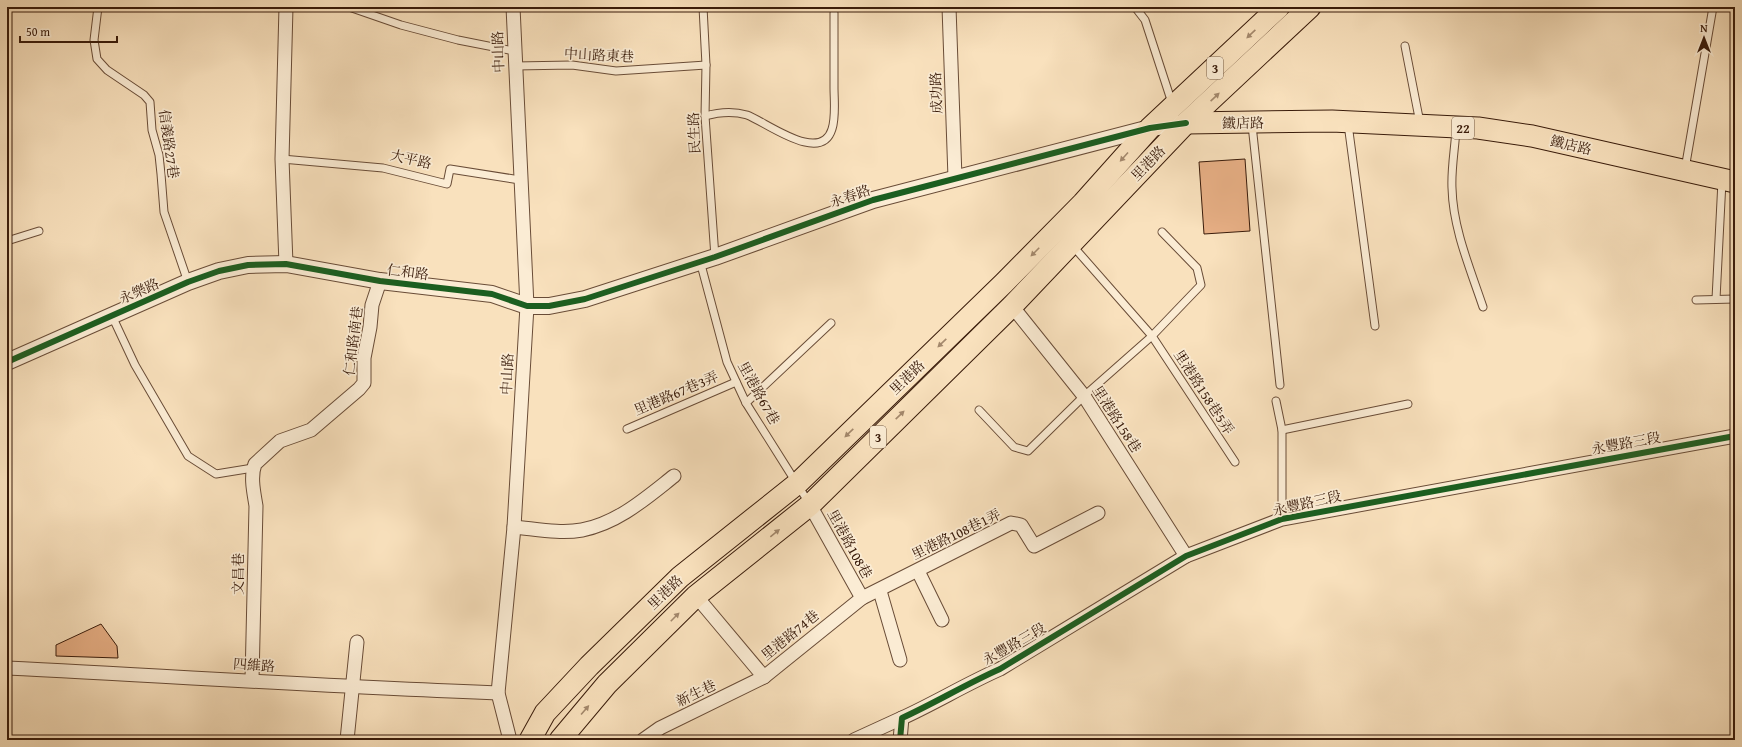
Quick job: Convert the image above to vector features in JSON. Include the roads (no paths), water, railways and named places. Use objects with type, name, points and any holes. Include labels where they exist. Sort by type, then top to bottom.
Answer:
[{"type":"main road","name":"里港路","points":[[560,740],[607,684],[696,596],[810,505],[1012,306],[1071,243],[1180,115],[1279,7]]},
{"type":"main road","name":"里港路","points":[[530,740],[545,713],[589,666],[680,577],[798,483],[1055,232],[1150,128],[1180,115],[1310,7]]},
{"type":"main road","name":"鐵店路","points":[[1180,115],[1252,123],[1332,120],[1478,128],[1532,136],[1729,180]]},
{"type":"street","points":[[286,7],[282,159],[286,264]]},
{"type":"street","name":"中山路","points":[[510,740],[498,694],[514,527],[527,306],[512,7]]},
{"type":"street","name":"成功路","points":[[949,7],[954,178]]},
{"type":"street","name":"永春路","points":[[527,306],[549,306],[585,299],[708,259],[874,200],[1150,128]]},
{"type":"street","name":"永樂路","points":[[7,362],[188,282],[219,271],[248,265],[286,264]]},
{"type":"street","name":"仁和路","points":[[286,264],[380,281],[492,294],[527,306]]},
{"type":"street","name":"仁和路南巷","points":[[253,468],[255,464],[280,441],[311,430],[360,389],[364,383],[364,358],[370,327],[372,305],[380,281]]},
{"type":"street","name":"里港路158巷","points":[[1012,306],[1084,396],[1186,556]]},
{"type":"street","name":"永豐路三段","points":[[854,740],[926,707],[971,682],[1000,670],[1186,556],[1282,519],[1735,436]]},
{"type":"street","name":"文昌巷","points":[[252,680],[256,506],[253,488],[253,468]]},
{"type":"street","points":[[514,527],[553,532],[582,530],[608,522],[631,510],[674,476]]},
{"type":"street","name":"里港路108巷","points":[[810,505],[862,598]]},
{"type":"street","name":"里港路108巷1弄","points":[[862,598],[880,591],[1011,523],[1022,525],[1034,546],[1098,513]]},
{"type":"street","points":[[918,570],[942,620]]},
{"type":"street","name":"里港路108巷","points":[[880,591],[900,660]]},
{"type":"street","name":"里港路74巷","points":[[696,596],[764,676],[862,598]]},
{"type":"street","points":[[347,740],[357,642]]},
{"type":"street","name":"四維路","points":[[7,668],[252,680],[353,688],[498,694]]},
{"type":"street","name":"新生巷","points":[[643,740],[660,728],[764,676]]},
{"type":"street","points":[[900,740],[902,718]]},
{"type":"lane","name":"信義路27巷","points":[[98,7],[94,40],[97,59],[107,70],[144,95],[150,102],[152,130],[159,155],[162,174],[164,212],[188,282]]},
{"type":"lane","points":[[349,7],[401,25],[458,40],[514,51]]},
{"type":"lane","name":"民生路","points":[[703,7],[706,65],[708,259]]},
{"type":"lane","points":[[1135,7],[1145,20],[1180,115]]},
{"type":"lane","points":[[1685,171],[1713,7]]},
{"type":"lane","points":[[706,116],[718,112],[738,113],[757,120],[801,143],[819,143],[826,139],[832,130],[834,104],[834,13]]},
{"type":"lane","points":[[1405,46],[1421,125]]},
{"type":"lane","name":"中山路東巷","points":[[515,66],[572,66],[616,72],[706,65]]},
{"type":"lane","points":[[1348,122],[1375,326]]},
{"type":"lane","points":[[1252,123],[1280,385]]},
{"type":"lane","points":[[1456,127],[1452,188],[1454,205],[1459,234],[1483,307]]},
{"type":"lane","name":"大平路","points":[[282,159],[382,168],[447,184],[450,169],[520,180]]},
{"type":"lane","name":"鐵店路","points":[[1716,299],[1729,180]]},
{"type":"lane","points":[[7,242],[39,231]]},
{"type":"lane","points":[[979,410],[1014,447],[1028,451],[1084,396],[1152,336],[1201,285],[1197,268],[1162,232]]},
{"type":"lane","name":"里港路158巷5弄","points":[[1071,243],[1152,336],[1235,462]]},
{"type":"lane","name":"里港路67巷","points":[[708,259],[727,362],[746,403],[798,483],[810,505]]},
{"type":"lane","points":[[1696,300],[1735,300]]},
{"type":"lane","points":[[112,316],[135,365],[188,456],[216,474],[253,468]]},
{"type":"lane","points":[[746,403],[831,323]]},
{"type":"lane","name":"里港路67巷3弄","points":[[627,429],[736,382]]},
{"type":"lane","name":"永豐路三段","points":[[1276,401],[1282,430],[1282,519]]},
{"type":"lane","points":[[1282,430],[1408,404]]}]
